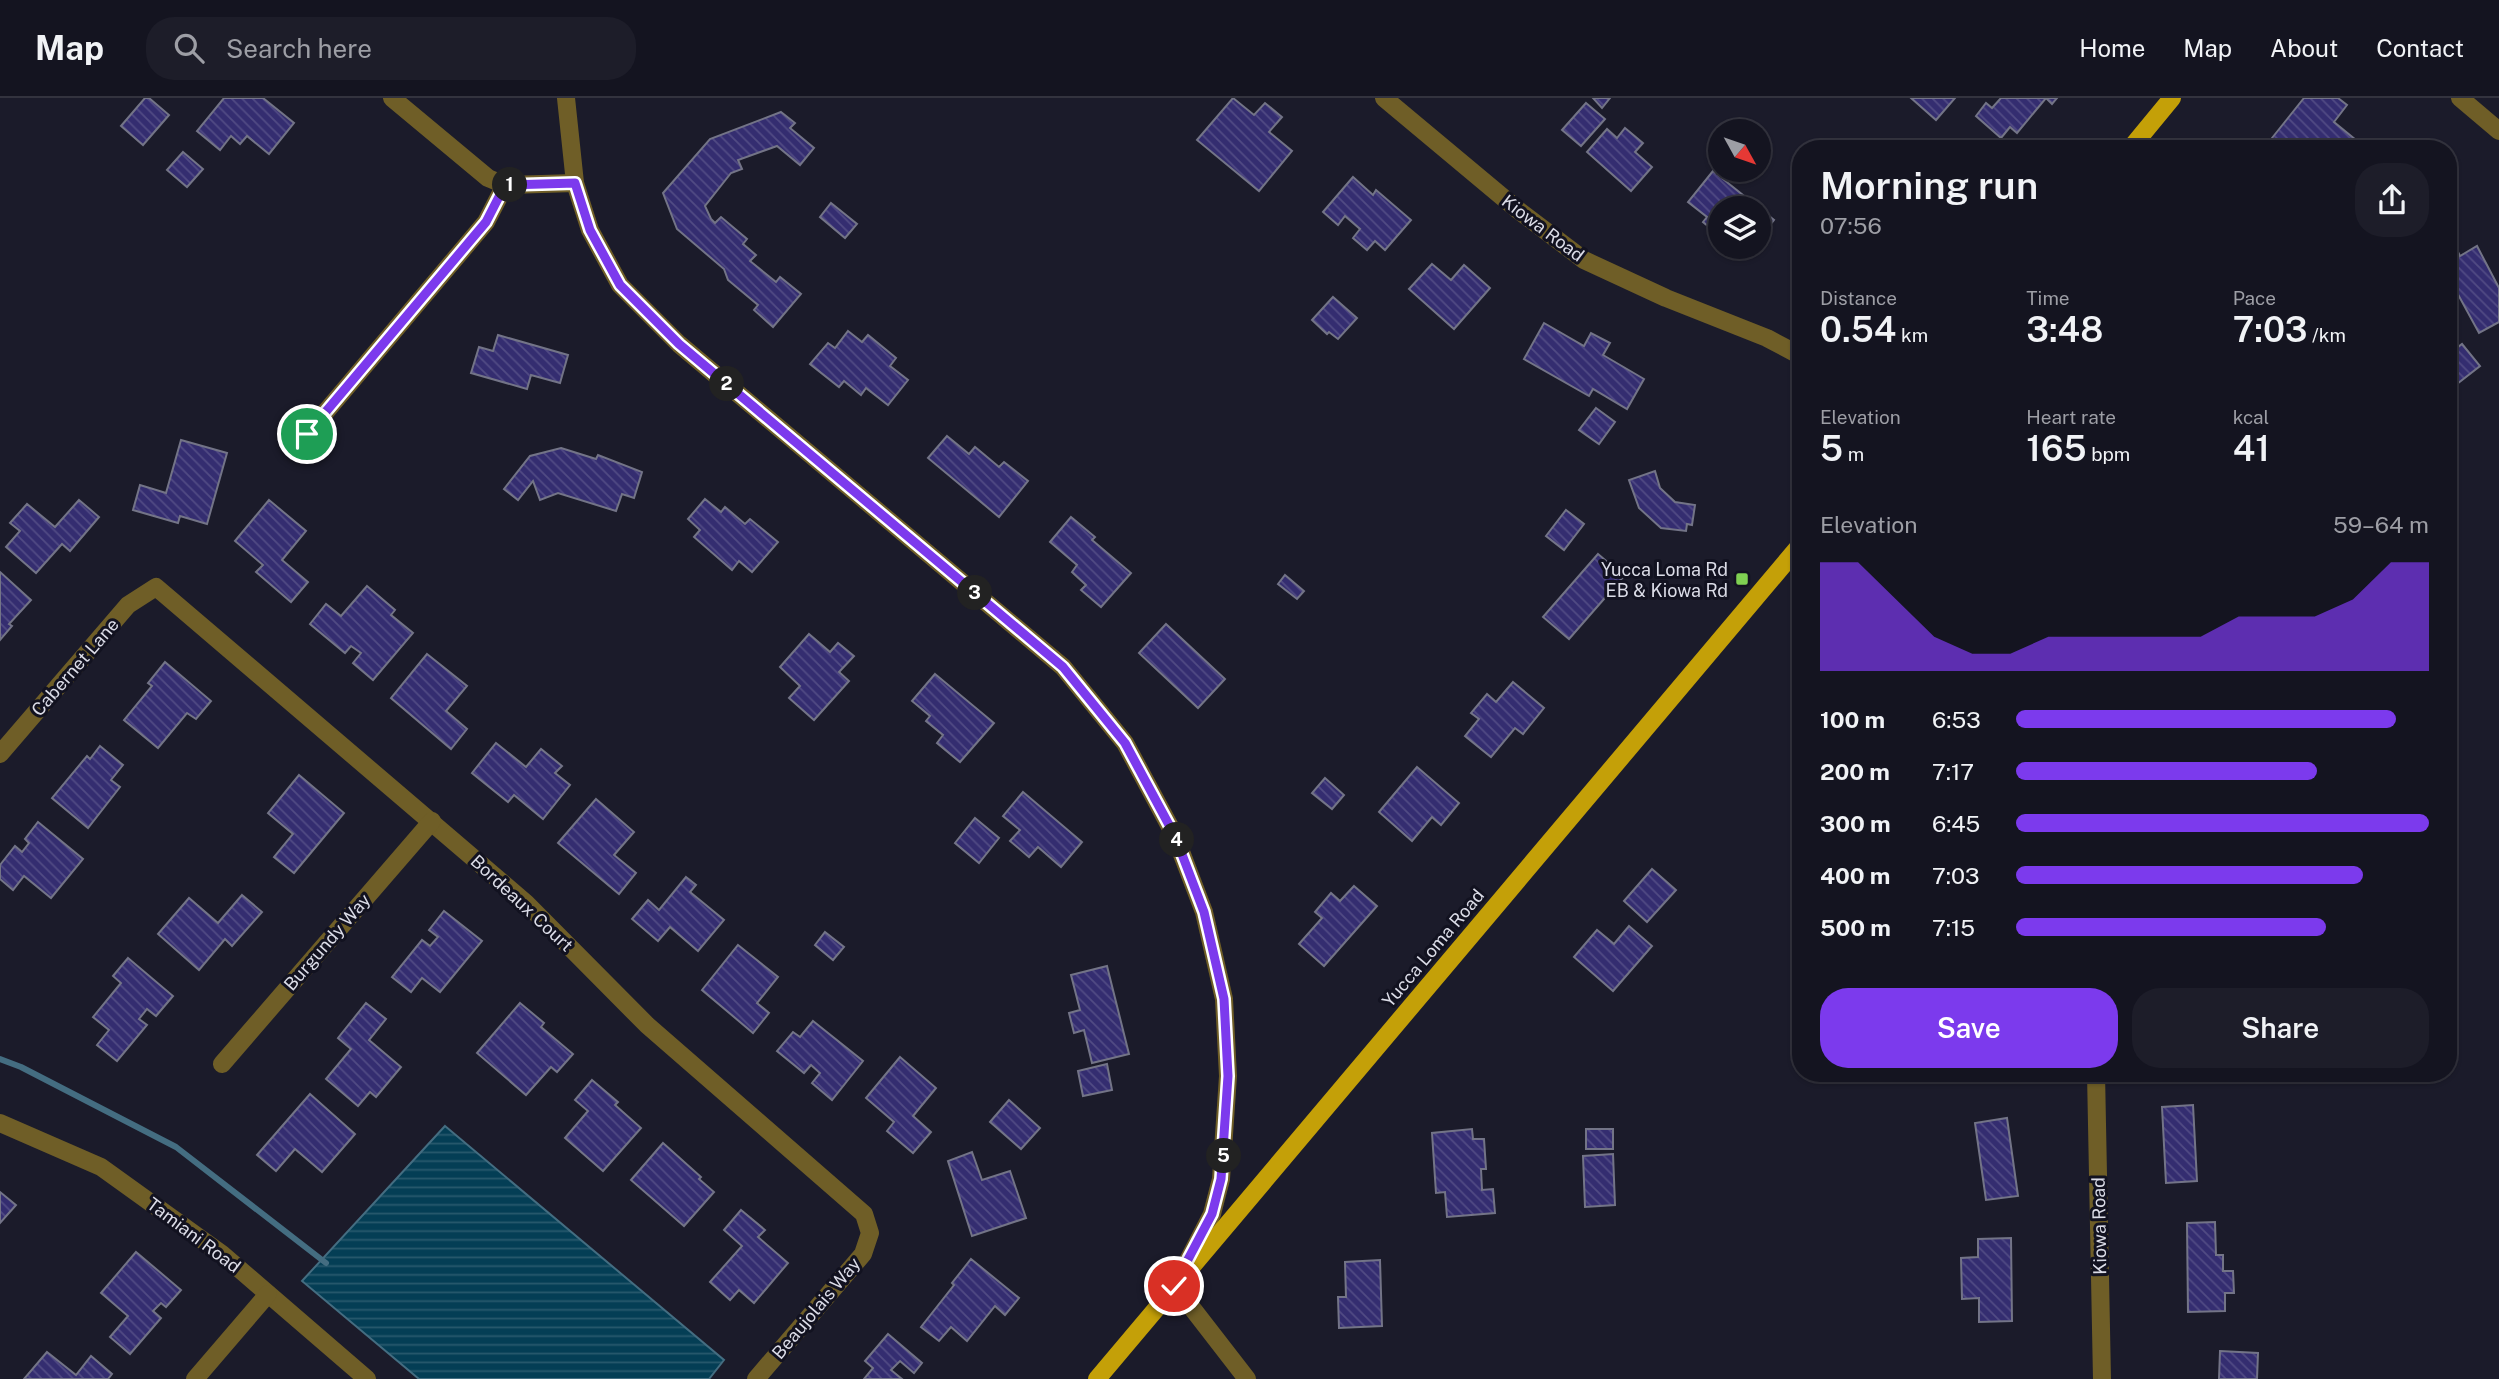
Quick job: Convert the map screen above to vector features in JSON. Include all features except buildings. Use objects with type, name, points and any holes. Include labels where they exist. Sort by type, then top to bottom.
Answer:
[{"type":"main road","points":[[2137,140],[2172,98]]},
{"type":"main road","name":"Yucca Loma Road","points":[[1097,1379],[1792,555]]},
{"type":"street","points":[[391,98],[488,178],[505,185],[575,183]]},
{"type":"street","points":[[566,98],[575,183],[590,230],[620,285],[679,344],[1063,667],[1125,743],[1180,849],[1204,912],[1224,999],[1228,1076],[1221,1179],[1212,1214],[1174,1286],[1247,1379]]},
{"type":"street","name":"Kiowa Road","points":[[1384,98],[1518,210],[1584,260],[1792,351]]},
{"type":"street","points":[[2460,98],[2499,131]]},
{"type":"street","points":[[307,434],[486,222],[505,185]]},
{"type":"street","name":"Cabernet Lane","points":[[0,754],[128,605],[156,587]]},
{"type":"street","name":"Bordeaux Court","points":[[156,587],[526,903],[647,1025],[864,1214],[870,1233]]},
{"type":"street","name":"Burgundy Way","points":[[222,1064],[432,821]]},
{"type":"street","name":"Kiowa Road","points":[[2096,1082],[2102,1379]]},
{"type":"street","name":"Tamiani Road","points":[[0,1123],[101,1167],[222,1254],[368,1379]]},
{"type":"street","name":"Beaujolais Way","points":[[756,1379],[863,1254],[870,1233]]},
{"type":"street","points":[[195,1379],[268,1294]]},
{"type":"water","points":[[445,1126],[724,1360],[709,1379],[419,1379],[302,1281]]},
{"type":"waterway","points":[[0,1059],[21,1067],[176,1147],[326,1263]]},
{"type":"place","name":"Yucca Loma Rd EB & Kiowa Rd","points":[[1742,579]]},
{"type":"route","points":[[307,434],[486,222],[505,185],[575,183],[590,230],[620,285],[679,344],[1063,667],[1125,743],[1175,836],[1204,912],[1224,999],[1228,1076],[1221,1179],[1212,1214],[1174,1286]]}]
